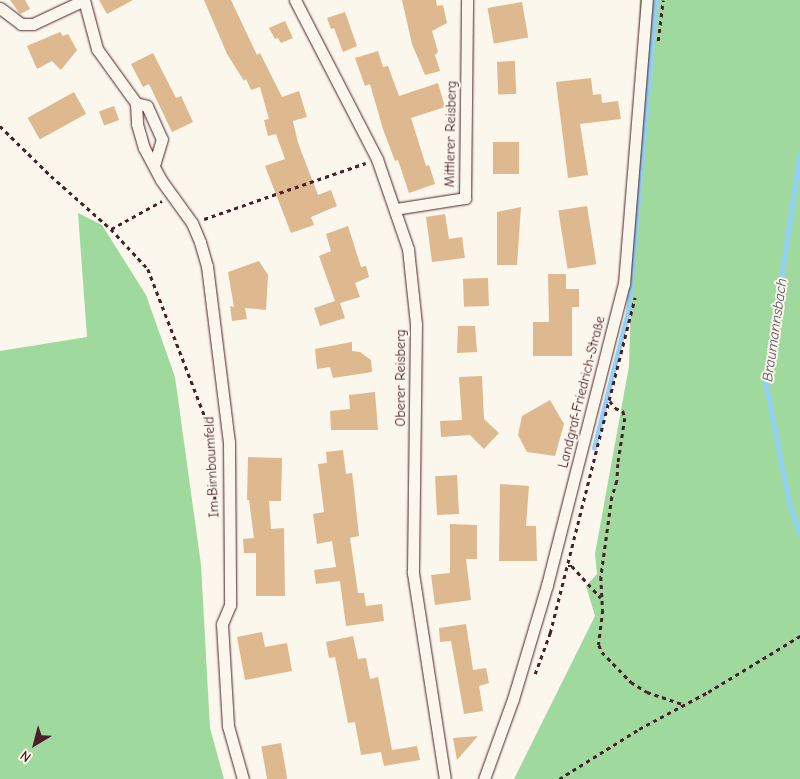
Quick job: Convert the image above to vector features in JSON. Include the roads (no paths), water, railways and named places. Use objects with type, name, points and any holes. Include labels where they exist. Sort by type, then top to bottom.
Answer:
[{"type":"street","points":[[0,8],[21,24],[33,24],[84,0],[97,50],[136,104],[147,106],[159,128],[162,139],[154,166]]},
{"type":"street","name":"Oberer Reisberg","points":[[295,0],[377,159],[408,249],[416,324],[413,573],[445,779]]},
{"type":"street","name":"Mittlerer Reisberg","points":[[395,209],[465,198],[467,0]]},
{"type":"street","name":"Landgraf-Friedrich-Straße","points":[[484,779],[513,699],[547,585],[624,284],[647,0]]},
{"type":"street","name":"Im Birnbaumfeld","points":[[136,104],[139,134],[144,148],[192,224],[207,266],[229,442],[230,605],[222,624],[228,726],[243,779]]},
{"type":"waterway","points":[[594,448],[628,312],[656,0]]},
{"type":"waterway","name":"Braumannsbach","points":[[800,154],[766,384],[790,505],[800,534]]}]
